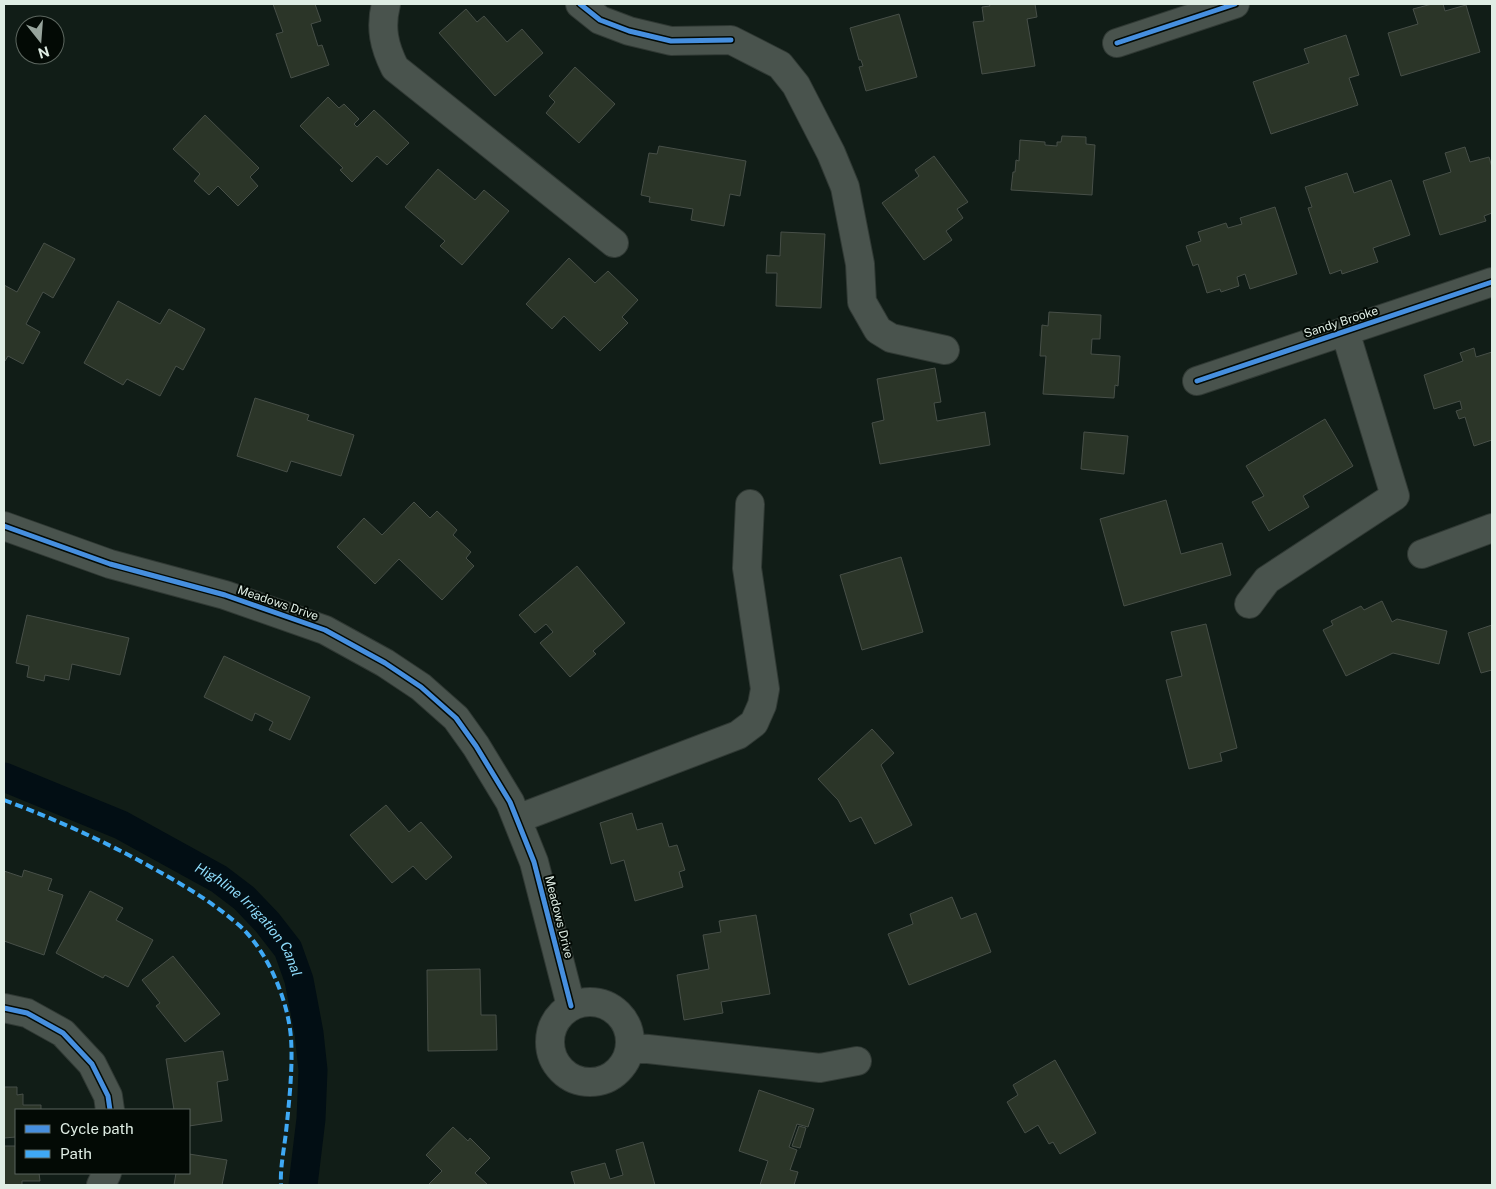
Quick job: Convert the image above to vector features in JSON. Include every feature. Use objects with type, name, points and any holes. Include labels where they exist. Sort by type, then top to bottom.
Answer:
[{"type":"street","points":[[386,4],[382,32],[388,54],[395,68],[614,243]]},
{"type":"street","points":[[580,4],[600,20],[629,32],[671,42],[731,40],[780,65],[796,85],[831,152],[845,187],[860,264],[862,302],[878,330],[891,338],[945,350]]},
{"type":"street","points":[[1117,42],[1235,4]]},
{"type":"street","name":"Sandy Brooke","points":[[1197,381],[1492,282]]},
{"type":"street","points":[[1249,604],[1266,580],[1394,496],[1345,331]]},
{"type":"street","points":[[516,819],[738,735],[754,723],[762,705],[765,689],[747,568],[750,504]]},
{"type":"street","name":"Meadows Drive","points":[[4,526],[110,564],[225,595],[326,630],[385,663],[421,687],[456,718],[476,746],[510,802],[534,862],[571,1006]]},
{"type":"street","points":[[1422,554],[1492,528]]},
{"type":"street","points":[[583,1002],[596,1002],[608,1006],[618,1013],[625,1023],[630,1035],[630,1047],[626,1059],[619,1070],[609,1077],[597,1081],[584,1082],[562,1070],[554,1060],[550,1048],[550,1036],[557,1019],[571,1006],[583,1002]]},
{"type":"street","points":[[4,1008],[27,1013],[63,1033],[92,1064],[108,1096],[110,1109]]},
{"type":"street","points":[[630,1047],[820,1068],[857,1061]]},
{"type":"building","points":[[273,4],[315,4],[321,21],[311,24],[318,46],[322,45],[329,65],[291,78],[276,34],[283,32]]},
{"type":"building","points":[[989,4],[1035,4],[1037,17],[1027,19],[1035,66],[982,74],[973,22],[984,21],[982,7],[990,6]]},
{"type":"building","points":[[1432,4],[1443,4],[1445,11],[1466,5],[1480,52],[1401,76],[1388,33],[1418,24],[1413,9]]},
{"type":"building","points":[[466,9],[477,22],[484,16],[507,42],[522,29],[543,53],[495,96],[439,33]]},
{"type":"building","points":[[899,14],[917,77],[866,91],[859,67],[863,66],[861,60],[859,60],[850,28]]},
{"type":"building","points":[[1346,35],[1359,75],[1349,78],[1358,105],[1271,134],[1253,82],[1309,63],[1304,49]]},
{"type":"building","points":[[575,67],[615,104],[579,143],[546,113],[555,102],[549,96]]},
{"type":"building","points":[[328,97],[339,108],[344,104],[359,119],[354,124],[357,127],[374,110],[409,143],[387,165],[377,156],[352,182],[340,170],[343,168],[300,126]]},
{"type":"building","points":[[205,115],[259,168],[250,177],[258,186],[238,206],[218,186],[209,195],[194,181],[200,174],[173,149]]},
{"type":"building","points":[[1062,136],[1086,137],[1086,144],[1095,145],[1092,195],[1011,190],[1016,160],[1019,161],[1020,140],[1045,142],[1045,145],[1057,146],[1057,142],[1061,142]]},
{"type":"building","points":[[659,146],[746,161],[740,196],[730,194],[724,226],[691,220],[693,209],[649,202],[650,197],[641,195],[649,153],[657,154]]},
{"type":"building","points":[[1465,147],[1470,162],[1489,157],[1492,167],[1492,213],[1484,216],[1486,221],[1440,235],[1423,181],[1451,172],[1445,153]]},
{"type":"building","points":[[934,156],[968,202],[957,209],[963,218],[946,231],[952,240],[924,260],[882,203],[919,176],[915,170]]},
{"type":"building","points":[[438,169],[475,200],[484,190],[509,211],[462,265],[440,246],[445,241],[405,207]]},
{"type":"building","points":[[1347,173],[1354,193],[1391,180],[1410,235],[1373,248],[1378,262],[1342,274],[1341,270],[1330,274],[1308,208],[1312,207],[1305,187]]},
{"type":"building","points":[[1275,207],[1297,274],[1250,289],[1245,274],[1237,277],[1239,286],[1221,292],[1220,289],[1207,293],[1198,264],[1193,266],[1186,246],[1201,241],[1198,232],[1226,223],[1228,228],[1242,224],[1240,218]]},
{"type":"building","points":[[781,232],[825,234],[821,308],[776,306],[777,273],[766,273],[767,255],[780,256]]},
{"type":"building","points":[[44,243],[75,259],[53,298],[43,292],[26,324],[40,332],[23,364],[8,356],[5,361],[4,285],[17,292]]},
{"type":"building","points":[[569,258],[595,283],[608,271],[638,300],[622,317],[628,323],[600,351],[564,316],[552,329],[526,304]]},
{"type":"building","points":[[118,301],[160,324],[169,309],[205,329],[183,370],[176,366],[160,396],[127,379],[123,385],[84,363]]},
{"type":"building","points":[[1049,312],[1101,315],[1100,339],[1092,339],[1091,354],[1120,356],[1118,386],[1115,385],[1114,398],[1043,394],[1046,356],[1040,356],[1042,325],[1048,326]]},
{"type":"building","points":[[1474,348],[1476,357],[1492,352],[1492,440],[1474,446],[1465,417],[1459,419],[1456,411],[1462,409],[1460,401],[1434,409],[1424,375],[1463,361],[1460,353]]},
{"type":"building","points":[[935,368],[941,402],[934,403],[937,421],[985,412],[990,445],[880,464],[872,423],[884,420],[877,379]]},
{"type":"building","points":[[255,398],[309,415],[307,420],[354,435],[341,476],[291,461],[287,472],[237,456]]},
{"type":"building","points":[[1325,419],[1353,466],[1303,496],[1309,507],[1269,531],[1252,502],[1264,496],[1246,466]]},
{"type":"building","points":[[1084,432],[1128,436],[1124,474],[1081,469]]},
{"type":"building","points":[[1166,500],[1181,554],[1222,543],[1231,575],[1124,606],[1100,519]]},
{"type":"building","points":[[414,502],[430,518],[437,511],[457,530],[453,535],[471,552],[466,558],[474,566],[442,600],[399,559],[375,584],[337,547],[364,518],[382,535]]},
{"type":"building","points":[[901,557],[923,632],[862,650],[840,575]]},
{"type":"building","points":[[577,566],[625,623],[593,651],[596,654],[570,677],[540,643],[553,632],[546,624],[535,633],[519,615]]},
{"type":"building","points":[[1382,601],[1392,622],[1397,619],[1447,631],[1439,664],[1393,653],[1346,676],[1323,630],[1333,625],[1331,621],[1361,606],[1364,610]]},
{"type":"building","points":[[27,615],[129,638],[120,675],[72,664],[69,680],[45,675],[44,681],[27,677],[29,666],[16,663]]},
{"type":"building","points":[[1206,624],[1237,748],[1220,753],[1222,761],[1189,769],[1166,680],[1182,676],[1171,632]]},
{"type":"building","points":[[1492,625],[1492,670],[1481,673],[1468,633]]},
{"type":"building","points":[[224,656],[310,697],[290,740],[269,730],[273,722],[255,713],[252,721],[204,697]]},
{"type":"building","points":[[872,729],[894,753],[881,765],[912,825],[875,844],[861,817],[850,822],[838,800],[818,779]]},
{"type":"building","points":[[386,805],[409,832],[421,822],[452,857],[426,880],[413,866],[392,883],[350,835]]},
{"type":"building","points":[[632,813],[637,830],[662,823],[669,847],[677,845],[685,870],[679,872],[683,887],[635,901],[624,860],[611,864],[600,823]]},
{"type":"building","points":[[24,870],[52,879],[48,890],[63,895],[44,955],[4,941],[4,871],[22,877]]},
{"type":"building","points":[[90,891],[123,908],[116,920],[153,940],[128,987],[105,975],[103,978],[56,953]]},
{"type":"building","points":[[952,897],[961,919],[976,913],[991,952],[909,985],[888,934],[913,924],[910,914]]},
{"type":"building","points":[[756,915],[770,994],[721,1002],[723,1013],[684,1020],[677,975],[709,969],[703,935],[721,932],[719,921]]},
{"type":"building","points":[[173,956],[220,1014],[185,1042],[156,1006],[160,1003],[142,980]]},
{"type":"building","points":[[480,969],[481,1015],[496,1015],[497,1050],[428,1051],[427,970]]},
{"type":"building","points":[[223,1051],[228,1080],[217,1082],[222,1121],[190,1126],[190,1109],[174,1109],[166,1059]]},
{"type":"building","points":[[1055,1060],[1096,1133],[1060,1154],[1053,1142],[1049,1144],[1038,1125],[1025,1133],[1007,1102],[1018,1095],[1013,1085]]},
{"type":"building","points":[[4,1087],[17,1087],[17,1095],[23,1094],[23,1105],[41,1105],[41,1109],[15,1109],[15,1137],[4,1138]]},
{"type":"building","points":[[759,1090],[814,1109],[808,1127],[797,1124],[789,1147],[797,1150],[790,1170],[798,1172],[794,1185],[760,1185],[768,1161],[739,1151]]},
{"type":"building","points":[[799,1126],[806,1128],[800,1148],[792,1146]]},
{"type":"building","points":[[453,1127],[468,1141],[470,1138],[490,1158],[475,1173],[488,1185],[428,1185],[442,1171],[426,1155]]},
{"type":"building","points":[[643,1142],[655,1185],[575,1185],[571,1172],[605,1163],[610,1179],[623,1175],[616,1150]]},
{"type":"building","points":[[4,1146],[15,1146],[15,1174],[39,1174],[40,1181],[22,1181],[22,1185],[4,1185]]},
{"type":"building","points":[[190,1154],[227,1160],[222,1185],[174,1185],[176,1174],[190,1174]]},
{"type":"waterway","name":"Highline Irrigation Canal","points":[[4,777],[121,825],[219,879],[244,898],[267,922],[288,949],[299,980],[309,1033],[313,1070],[311,1119],[303,1185]]},
{"type":"marked path","points":[[4,800],[86,834],[175,881],[204,899],[240,926],[259,949],[268,963],[281,993],[286,1008],[291,1038],[290,1085],[281,1185]]},
{"type":"cycle path","points":[[580,4],[600,20],[629,31],[671,41],[731,40]]},
{"type":"cycle path","points":[[1117,43],[1235,4]]},
{"type":"cycle path","points":[[1197,381],[1492,282]]},
{"type":"cycle path","points":[[4,526],[110,564],[225,595],[325,630],[385,663],[421,687],[456,718],[476,746],[510,802],[534,862],[571,1006]]},
{"type":"cycle path","points":[[4,1008],[27,1013],[63,1033],[92,1064],[108,1096],[110,1109]]}]
